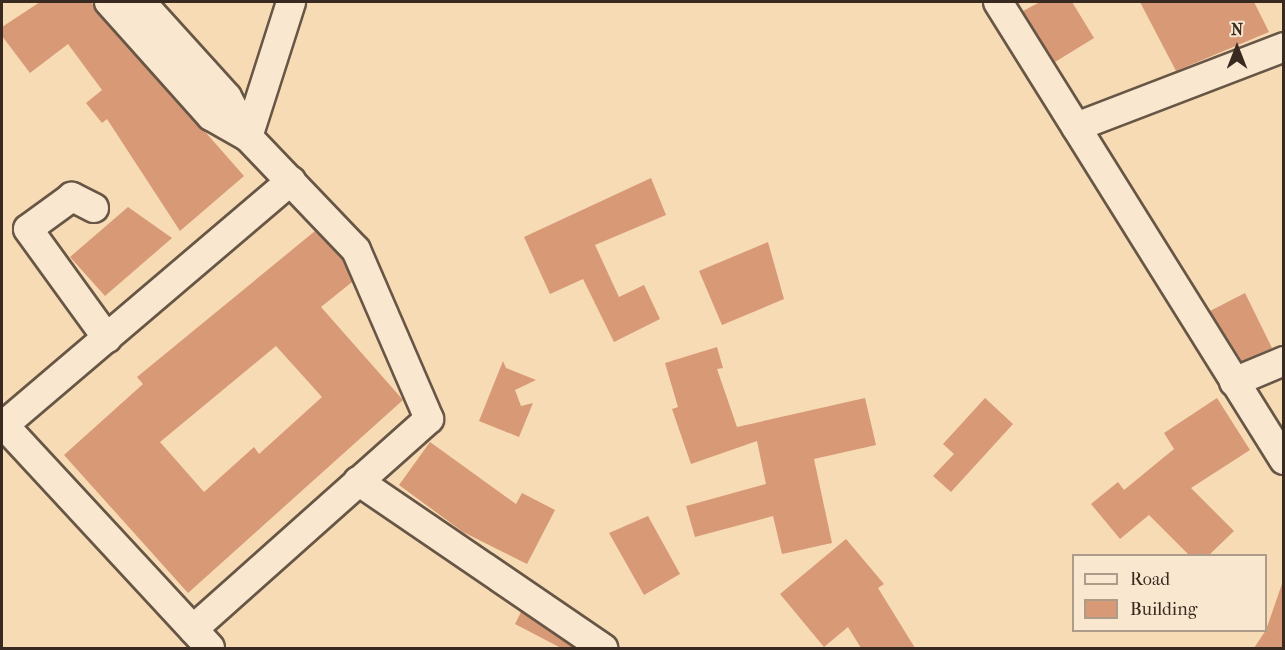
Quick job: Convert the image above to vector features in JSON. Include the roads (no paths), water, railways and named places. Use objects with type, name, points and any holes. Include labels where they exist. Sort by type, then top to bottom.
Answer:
[{"type":"street","points":[[109,2],[211,116],[248,137],[291,181],[356,250],[429,419],[358,481],[201,639],[3,424],[291,181]]},
{"type":"street","points":[[141,2],[227,97],[248,137]]},
{"type":"street","points":[[248,137],[291,2]]},
{"type":"street","points":[[1006,5],[1076,127],[1284,460]]},
{"type":"street","points":[[1076,127],[1284,47]]},
{"type":"street","points":[[94,208],[72,196],[27,230],[106,338]]},
{"type":"street","points":[[1234,382],[1284,361]]},
{"type":"street","points":[[358,481],[603,648]]}]
